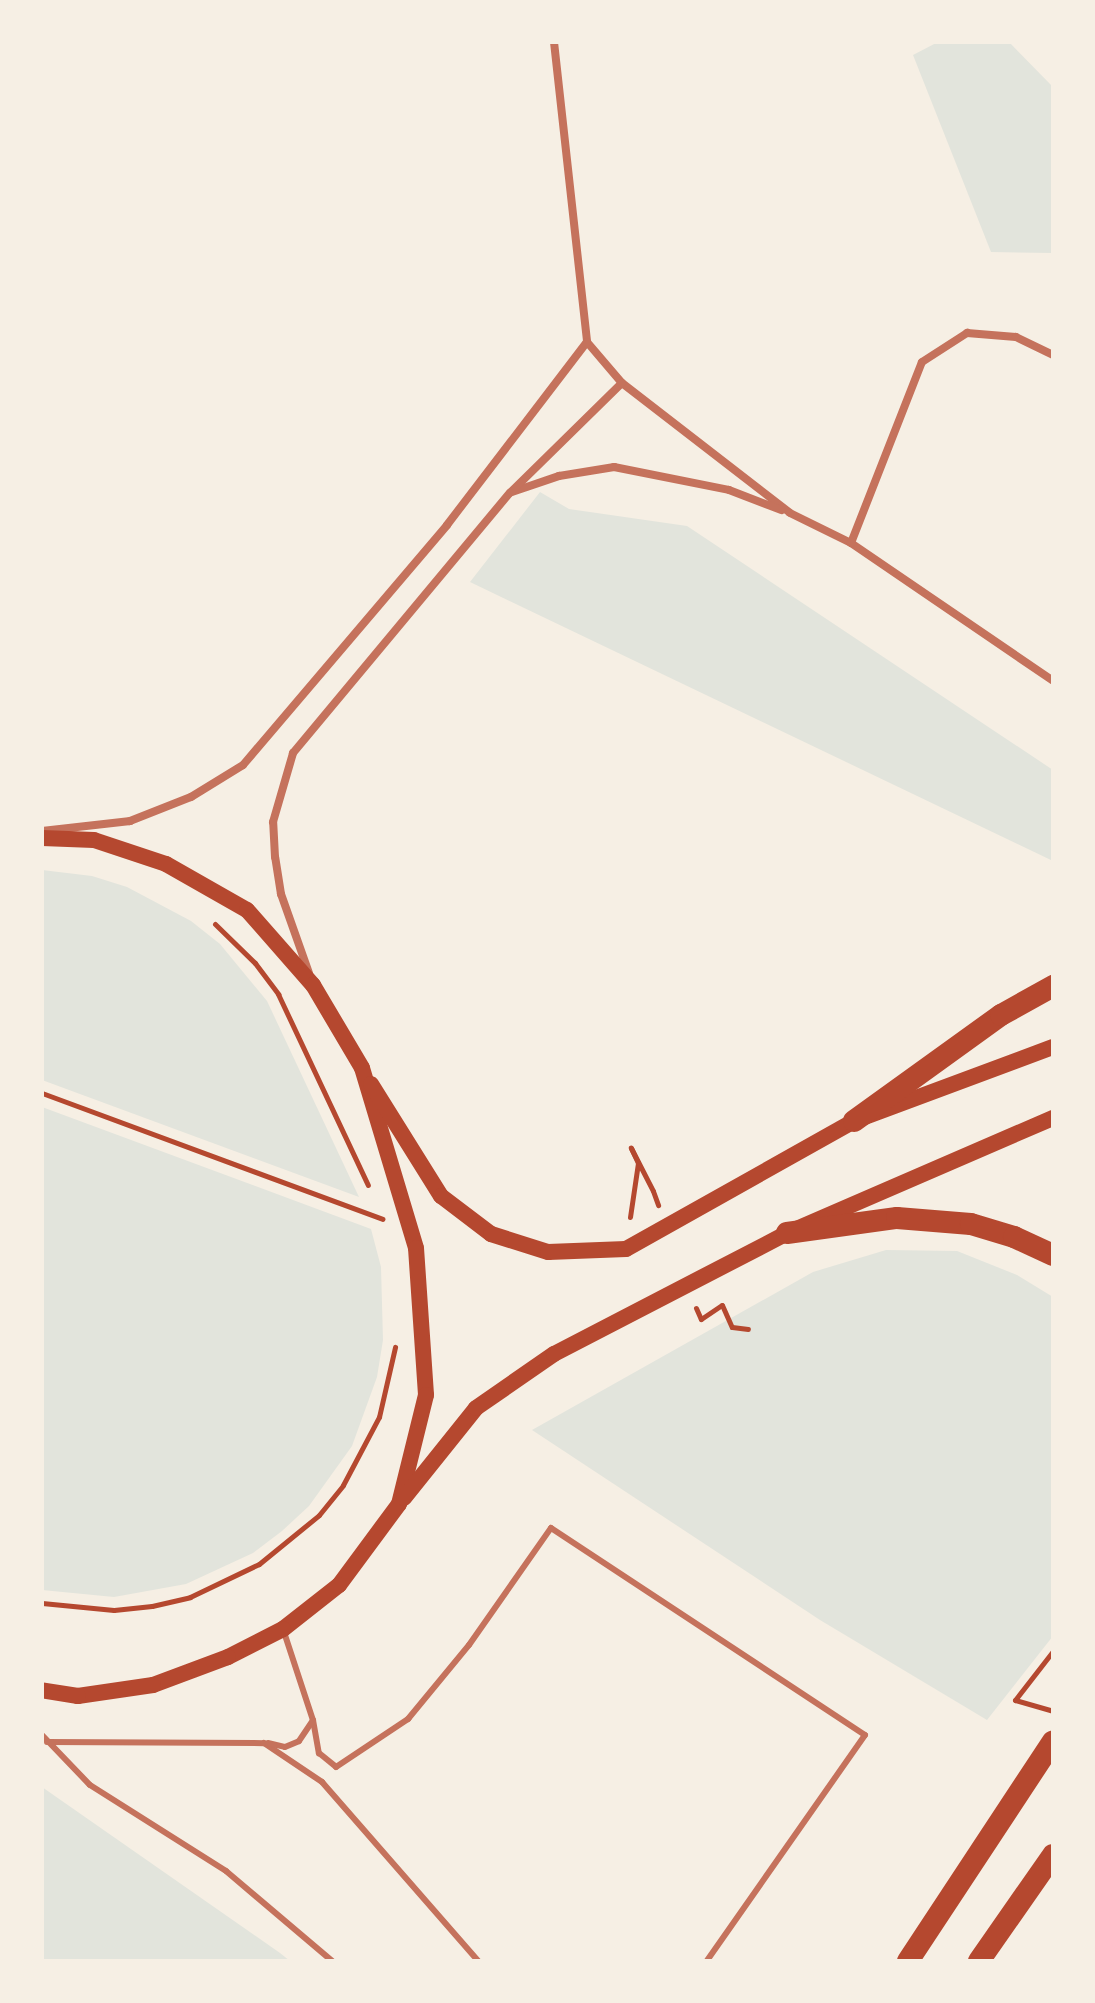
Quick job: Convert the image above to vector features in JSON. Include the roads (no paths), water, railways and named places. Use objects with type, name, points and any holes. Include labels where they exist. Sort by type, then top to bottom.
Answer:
[{"type":"highway","points":[[854,1121],[1001,1015],[1053,986]]},
{"type":"highway","points":[[787,1233],[897,1218],[912,1219],[971,1224],[1014,1237],[1053,1255]]},
{"type":"highway","points":[[908,1961],[1053,1741]]},
{"type":"highway","points":[[979,1961],[1053,1855]]},
{"type":"main road","points":[[42,838],[94,840],[166,864],[247,910],[313,985],[441,1196],[491,1234],[548,1252],[626,1249],[854,1121],[1053,1047]]},
{"type":"main road","points":[[362,1068],[416,1248],[426,1395],[399,1504]]},
{"type":"main road","points":[[42,1690],[78,1696],[153,1685],[228,1657],[283,1629],[339,1585],[476,1408],[554,1354],[787,1233],[1053,1118]]},
{"type":"street","points":[[554,42],[587,342],[622,383],[790,513]]},
{"type":"street","points":[[851,543],[922,362],[967,333],[1016,337],[1053,355]]},
{"type":"street","points":[[42,831],[130,821],[191,797],[243,765],[447,525],[587,342]]},
{"type":"street","points":[[313,985],[281,894],[275,857],[273,822],[293,753],[510,493],[622,383]]},
{"type":"street","points":[[510,493],[559,476],[614,467],[729,490],[790,513],[851,543],[1053,681]]},
{"type":"lane","points":[[283,1629],[313,1720],[319,1753],[336,1767],[408,1719],[469,1645],[551,1528],[865,1735],[707,1961]]},
{"type":"lane","points":[[47,1742],[264,1743],[285,1747],[299,1741],[313,1720]]},
{"type":"lane","points":[[42,1735],[90,1785],[226,1871],[332,1961]]},
{"type":"lane","points":[[264,1743],[322,1782],[478,1961]]}]
